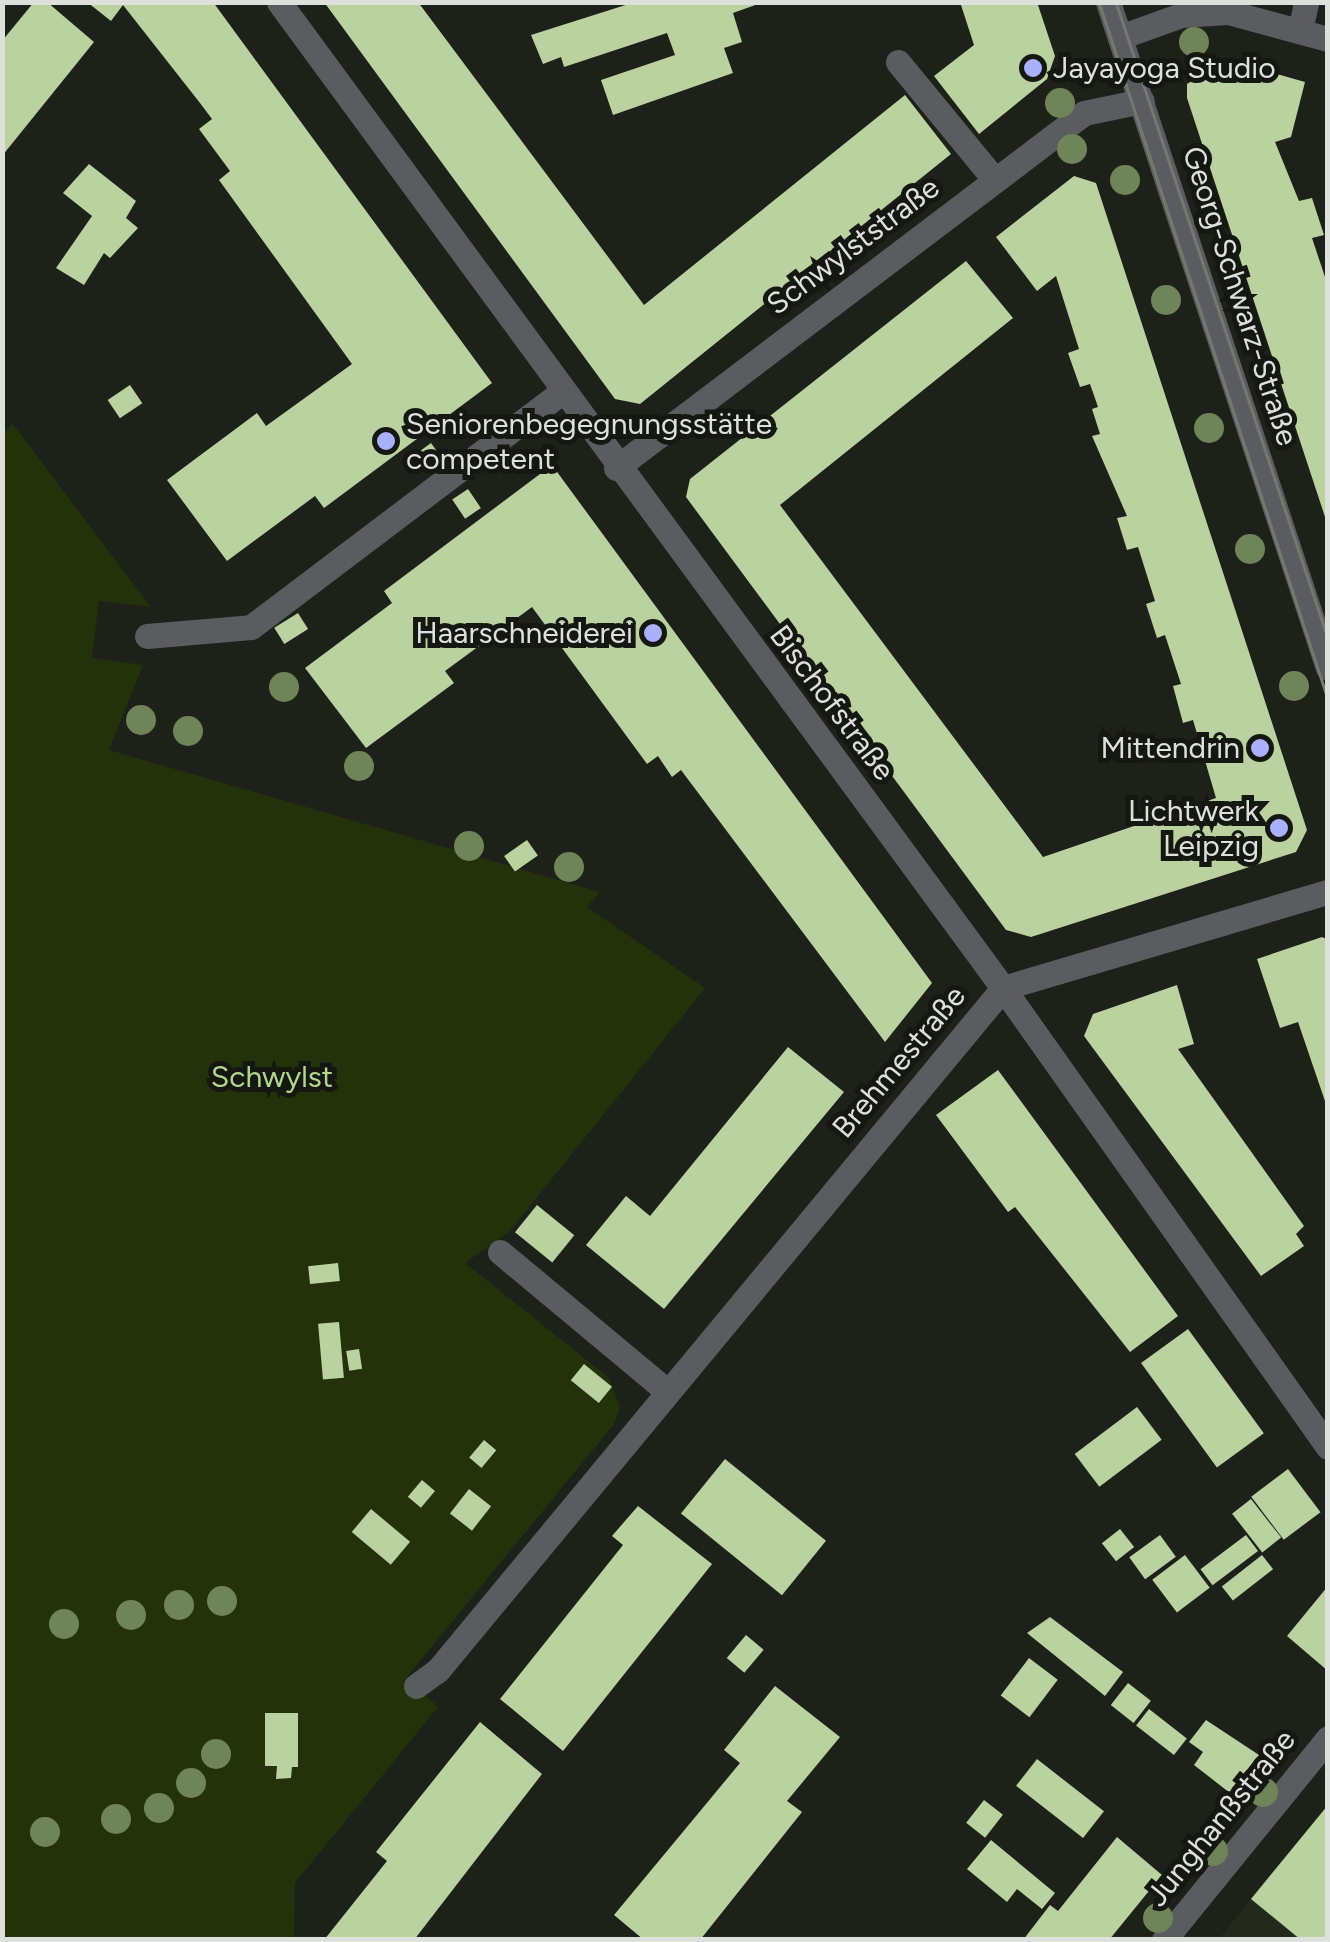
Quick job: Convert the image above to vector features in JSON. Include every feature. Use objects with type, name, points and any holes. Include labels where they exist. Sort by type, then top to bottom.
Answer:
[{"type":"street","name":"Bischofstraße","points":[[278,2],[616,468],[1004,988],[1328,1447]]},
{"type":"street","name":"Georg-Schwarz-Straße","points":[[1108,2],[1328,668]]},
{"type":"street","points":[[1300,31],[1306,2]]},
{"type":"street","points":[[1120,38],[1181,15],[1228,12],[1328,39]]},
{"type":"street","points":[[898,62],[995,180]]},
{"type":"street","name":"Schwylststraße","points":[[616,468],[1084,114],[1142,101]]},
{"type":"street","points":[[147,636],[251,627],[562,392]]},
{"type":"street","name":"Brehmestraße","points":[[416,1686],[438,1670],[1004,988],[1328,892]]},
{"type":"street","points":[[500,1252],[667,1392]]},
{"type":"street","name":"Junghanßstraße","points":[[1164,1940],[1328,1738]]},
{"type":"shaded area","points":[[1327,1805],[1327,1939],[1218,1940],[1251,1899]]},
{"type":"green space","name":"Schwylst","points":[[12,423],[151,607],[99,601],[92,658],[143,665],[109,750],[600,892],[587,907],[705,988],[510,1231],[465,1263],[609,1378],[620,1407],[614,1424],[407,1677],[438,1707],[295,1883],[294,1939],[3,1940],[2,437]]},
{"type":"building","points":[[34,2],[47,2],[94,42],[2,156],[2,41]]},
{"type":"building","points":[[87,2],[213,2],[492,383],[324,508],[315,496],[227,561],[167,480],[257,413],[266,426],[352,364],[219,180],[230,171],[199,129],[212,119],[123,5],[111,21]]},
{"type":"building","points":[[324,2],[418,2],[644,305],[905,95],[951,154],[640,404],[615,399]]},
{"type":"building","points":[[635,2],[761,3],[733,13],[742,42],[724,48],[733,73],[613,115],[601,80],[675,55],[667,33],[564,67],[561,57],[543,64],[531,35]]},
{"type":"building","points":[[960,2],[1037,2],[1055,56],[1047,79],[979,134],[934,76],[974,45]]},
{"type":"building","points":[[1225,59],[1305,82],[1291,137],[1275,142],[1299,201],[1312,198],[1324,235],[1312,238],[1328,286],[1328,526],[1187,98],[1187,84]]},
{"type":"building","points":[[89,164],[136,201],[126,218],[138,228],[110,258],[104,253],[84,285],[56,268],[92,216],[63,193]]},
{"type":"building","points":[[1074,176],[1096,183],[1307,830],[1296,852],[1031,937],[1006,930],[686,497],[690,479],[966,261],[1013,318],[780,505],[1043,857],[1216,798],[1193,720],[1183,723],[1173,686],[1181,684],[1165,635],[1157,638],[1146,604],[1155,601],[1138,547],[1127,550],[1117,518],[1127,516],[1092,436],[1100,434],[1092,409],[1098,407],[1090,384],[1080,387],[1068,353],[1079,349],[1056,276],[1037,291],[996,237]]},
{"type":"building","points":[[130,385],[142,403],[120,418],[108,400]]},
{"type":"building","points":[[431,443],[445,462],[432,472],[418,452]]},
{"type":"building","points":[[552,465],[932,983],[885,1042],[681,770],[672,777],[658,756],[647,764],[532,607],[445,671],[454,683],[366,748],[305,668],[392,603],[384,591]]},
{"type":"building","points":[[468,489],[481,508],[465,519],[452,500]]},
{"type":"building","points":[[298,613],[308,629],[284,644],[274,628]]},
{"type":"building","points":[[527,840],[538,856],[515,872],[504,856]]},
{"type":"building","points":[[1322,937],[1328,940],[1327,1107],[1298,1022],[1280,1028],[1257,959]]},
{"type":"building","points":[[1177,985],[1194,1044],[1178,1049],[1304,1226],[1296,1234],[1304,1246],[1261,1276],[1084,1036],[1093,1014]]},
{"type":"building","points":[[788,1047],[844,1092],[664,1309],[586,1245],[626,1196],[650,1216]]},
{"type":"building","points":[[998,1070],[1178,1316],[1130,1352],[1015,1207],[1008,1212],[936,1115]]},
{"type":"building","points":[[537,1205],[574,1235],[552,1262],[515,1232]]},
{"type":"building","points":[[338,1263],[340,1281],[310,1284],[308,1266]]},
{"type":"building","points":[[339,1322],[344,1378],[323,1380],[318,1324]]},
{"type":"building","points":[[1188,1329],[1264,1433],[1217,1467],[1141,1363]]},
{"type":"building","points":[[359,1349],[362,1369],[349,1371],[346,1351]]},
{"type":"building","points":[[584,1364],[612,1387],[599,1403],[571,1380]]},
{"type":"building","points":[[1137,1407],[1162,1440],[1099,1487],[1075,1454]]},
{"type":"building","points":[[484,1440],[496,1450],[481,1468],[469,1458]]},
{"type":"building","points":[[725,1459],[826,1541],[782,1595],[681,1513]]},
{"type":"building","points":[[1288,1469],[1320,1512],[1284,1540],[1251,1497]]},
{"type":"building","points":[[422,1480],[435,1491],[421,1508],[408,1497]]},
{"type":"building","points":[[469,1489],[491,1506],[472,1531],[450,1513]]},
{"type":"building","points":[[1251,1499],[1281,1538],[1262,1552],[1232,1514]]},
{"type":"building","points":[[638,1506],[712,1564],[563,1751],[500,1699],[623,1545],[612,1536]]},
{"type":"building","points":[[371,1509],[410,1542],[391,1565],[352,1532]]},
{"type":"building","points":[[1120,1529],[1134,1547],[1116,1561],[1102,1543]]},
{"type":"building","points":[[1160,1535],[1176,1557],[1145,1579],[1129,1557]]},
{"type":"building","points":[[1246,1535],[1258,1551],[1213,1585],[1200,1569]]},
{"type":"building","points":[[1185,1555],[1210,1588],[1177,1612],[1152,1580]]},
{"type":"building","points":[[1262,1555],[1273,1569],[1233,1601],[1222,1586]]},
{"type":"building","points":[[1328,1586],[1328,1671],[1287,1636]]},
{"type":"building","points":[[1050,1617],[1123,1672],[1105,1696],[1027,1633]]},
{"type":"building","points":[[746,1635],[764,1650],[744,1673],[727,1658]]},
{"type":"building","points":[[1029,1658],[1058,1680],[1029,1717],[1001,1696]]},
{"type":"building","points":[[1128,1683],[1151,1701],[1134,1723],[1111,1705]]},
{"type":"building","points":[[775,1686],[840,1737],[787,1801],[802,1812],[700,1940],[644,1940],[614,1915],[740,1763],[724,1750]]},
{"type":"building","points":[[1149,1709],[1187,1739],[1174,1755],[1136,1726]]},
{"type":"building","points":[[265,1713],[298,1713],[298,1767],[292,1767],[291,1778],[276,1779],[277,1766],[265,1766]]},
{"type":"building","points":[[1206,1720],[1259,1755],[1230,1793],[1194,1765],[1203,1752],[1189,1742]]},
{"type":"building","points":[[480,1722],[542,1774],[414,1940],[324,1940],[387,1861],[376,1852]]},
{"type":"building","points":[[1037,1759],[1104,1811],[1083,1838],[1016,1786]]},
{"type":"building","points":[[984,1800],[1003,1815],[985,1838],[966,1823]]},
{"type":"building","points":[[1328,1805],[1328,1940],[1301,1940],[1251,1899]]},
{"type":"building","points":[[1117,1837],[1162,1875],[1109,1940],[1023,1940],[1050,1905],[1058,1911]]},
{"type":"building","points":[[991,1840],[1055,1893],[1042,1909],[1017,1889],[1007,1902],[967,1869]]},
{"type":"tram line","points":[[1099,2],[1328,699]]},
{"type":"tram line","points":[[1116,2],[1328,638]]},
{"type":"place","name":"Jayayoga Studio","points":[[1033,68]]},
{"type":"place","name":"Seniorenbegegnungsstätte competent","points":[[386,441]]},
{"type":"place","name":"Haarschneiderei","points":[[653,633]]},
{"type":"place","name":"Mittendrin","points":[[1260,748]]},
{"type":"place","name":"Lichtwerk Leipzig","points":[[1279,828]]}]
